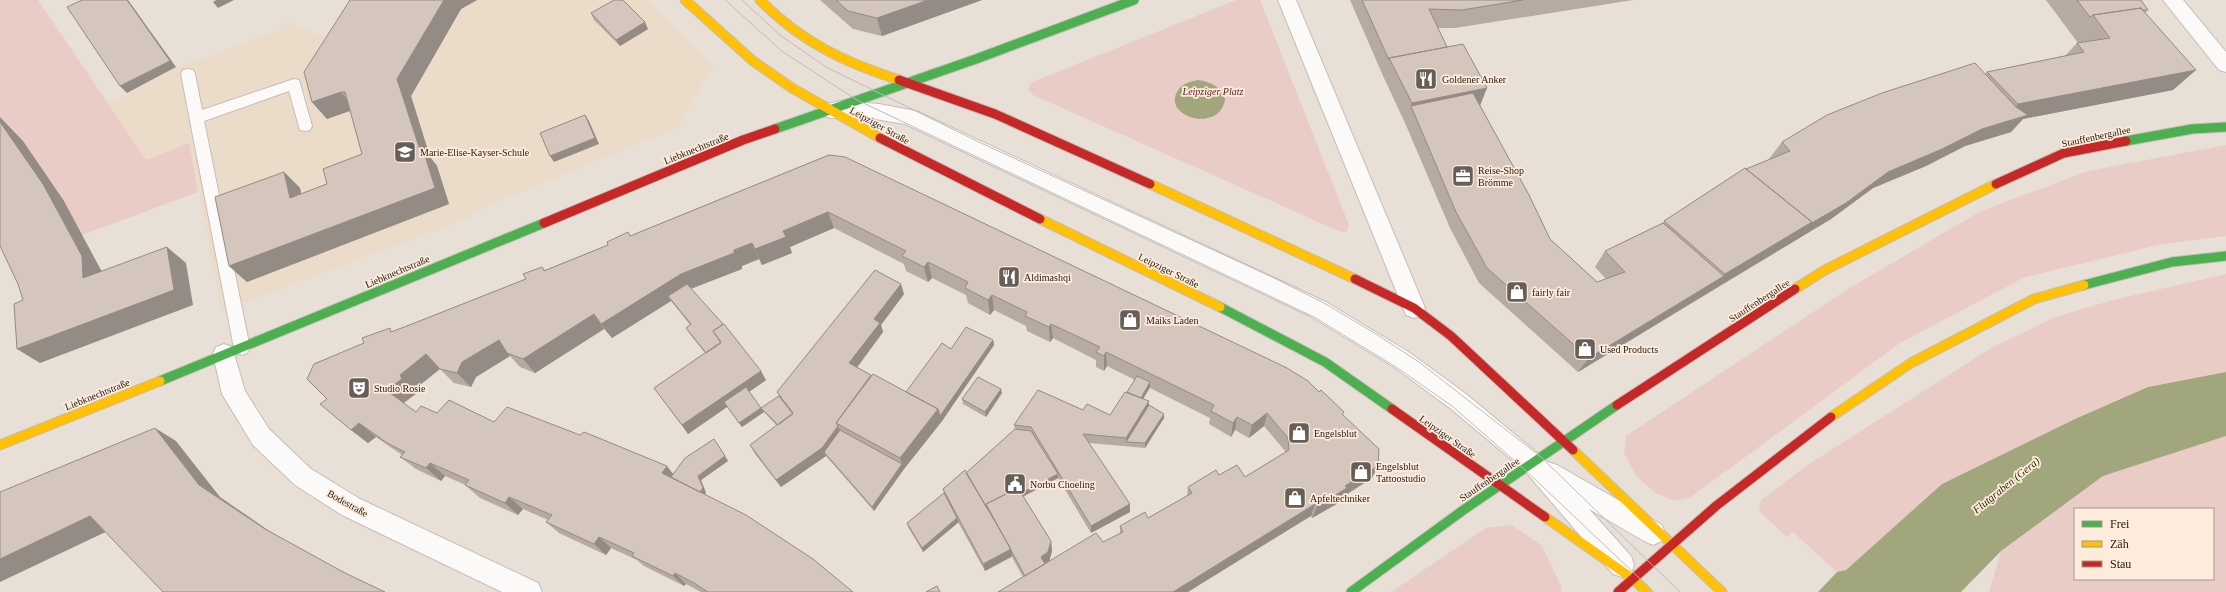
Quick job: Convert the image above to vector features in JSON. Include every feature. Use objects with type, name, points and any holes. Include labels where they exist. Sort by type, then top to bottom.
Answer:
[{"type":"main road","name":"Leipziger Straße","points":[[685,0],[753,61],[792,88],[830,110],[932,166],[1184,289],[1325,362],[1501,485],[1633,588]]},
{"type":"main road","points":[[760,0],[791,29],[812,43],[863,68],[951,96],[1032,128],[1294,249],[1414,308],[1451,336],[1565,441],[1722,592]]},
{"type":"main road","points":[[830,110],[1134,0]]},
{"type":"main road","name":"Liebknechtstraße","points":[[0,445],[233,351],[743,140],[830,110]]},
{"type":"main road","name":"Stauffenbergallee","points":[[1351,592],[1565,441],[1825,270],[2023,170],[2064,153],[2192,129],[2226,127]]},
{"type":"main road","points":[[1633,588],[1672,544],[1716,506],[1828,419],[1918,359],[2034,299],[2172,262],[2226,256]]},
{"type":"street","points":[[1287,0],[1414,308]]},
{"type":"street","points":[[2172,0],[2226,65]]},
{"type":"street","points":[[830,110],[851,108],[877,110],[909,117],[1318,308],[1408,365],[1458,401],[1533,463],[1672,544]]},
{"type":"street","name":"Bodestraße","points":[[233,351],[234,394],[261,437],[303,477],[351,506],[529,592]]},
{"type":"street","points":[[1533,463],[1633,588]]},
{"type":"lane","points":[[188,74],[233,351]]},
{"type":"lane","points":[[196,118],[294,84],[305,126]]},
{"type":"shaded area","name":"Marie-Elise-Kayser-Schule","points":[[375,0],[649,0],[713,64],[678,127],[472,212],[473,216],[222,311],[189,143],[146,161],[108,104],[170,71],[281,29],[287,21],[345,47]]},
{"type":"green space","points":[[0,0],[38,0],[146,160],[189,143],[198,192],[82,235],[0,117]]},
{"type":"green space","name":"Leipziger Platz","points":[[1236,0],[1260,0],[1349,225],[1347,231],[1341,232],[1033,95],[1028,89],[1032,82]]},
{"type":"green space","points":[[2226,145],[2226,236],[2157,245],[2023,278],[1900,343],[1691,497],[1674,501],[1654,492],[1636,476],[1624,453],[1626,436],[1848,289],[1981,211],[2088,171]]},
{"type":"green space","points":[[2226,274],[2226,372],[2148,387],[2075,419],[1942,484],[1846,570],[1837,572],[1793,532],[1787,537],[1759,511],[1761,500],[1806,466],[1991,348],[2055,317],[2113,300]]},
{"type":"green space","points":[[2226,436],[2226,592],[1989,592],[2001,551],[2103,476]]},
{"type":"green space","points":[[1512,525],[1542,546],[1562,588],[1561,592],[1391,592],[1486,528]]},
{"type":"water","points":[[1198,80],[1214,85],[1218,88],[1225,99],[1221,110],[1214,116],[1204,119],[1185,115],[1178,109],[1175,101],[1177,92],[1181,87]]},
{"type":"water","name":"Flutgraben (Gera)","points":[[2226,372],[2226,436],[2103,476],[2001,551],[1961,592],[1818,592],[1837,572],[1846,570],[1942,484],[2075,419],[2148,387]]},
{"type":"building","points":[[82,0],[127,0],[170,61],[120,86],[67,7]]},
{"type":"building","points":[[350,0],[444,0],[397,79],[420,150],[423,149],[435,188],[229,266],[215,197],[284,172],[290,198],[327,184],[323,169],[362,154],[345,92],[312,102],[304,72]]},
{"type":"building","points":[[614,0],[623,0],[645,22],[616,40],[591,13]]},
{"type":"building","points":[[836,0],[928,0],[877,18],[848,11]]},
{"type":"building","points":[[1362,0],[1523,0],[1462,10],[1429,9],[1447,47],[1389,58],[1389,60]]},
{"type":"building","points":[[2077,0],[2141,0],[2148,10],[2142,10],[2141,8],[2093,15],[2090,17]]},
{"type":"building","points":[[2141,8],[2196,70],[2018,104],[1987,72],[2084,52],[2077,43],[2110,38],[2093,15]]},
{"type":"building","points":[[1463,44],[1487,88],[1412,103],[1389,58]]},
{"type":"building","points":[[1975,63],[2016,107],[2028,115],[1982,129],[1942,149],[1888,172],[1846,203],[1810,224],[1812,222],[1746,169],[1790,151],[1782,142],[1827,115],[1882,93]]},
{"type":"building","points":[[1473,93],[1529,195],[1550,239],[1597,282],[1625,272],[1605,251],[1663,223],[1724,276],[1589,358],[1487,268],[1456,212],[1411,106]]},
{"type":"building","points":[[585,115],[595,138],[550,156],[540,133]]},
{"type":"building","points":[[0,122],[43,184],[82,256],[83,278],[167,247],[174,290],[17,349],[14,304],[23,300],[18,284],[0,246]]},
{"type":"building","points":[[829,155],[845,157],[1287,368],[1308,381],[1319,392],[1321,390],[1344,412],[1342,414],[1379,449],[1378,466],[1345,486],[1347,488],[1317,506],[1315,504],[1173,592],[998,592],[1096,533],[1103,542],[1123,532],[1120,526],[1145,512],[1148,518],[1192,493],[1188,487],[1216,470],[1219,475],[1237,465],[1245,477],[1289,450],[1288,438],[1267,413],[1252,425],[1237,417],[1233,423],[1211,411],[1214,405],[1106,352],[1104,356],[1096,352],[1100,347],[1051,324],[1049,327],[1025,316],[1027,312],[992,295],[988,300],[965,288],[968,282],[928,262],[924,267],[902,256],[906,251],[828,212],[783,231],[786,237],[755,249],[752,243],[734,250],[734,253],[681,274],[601,324],[594,314],[523,359],[507,353],[499,340],[462,362],[457,373],[440,369],[426,354],[400,375],[402,379],[386,390],[416,412],[421,406],[437,413],[449,400],[494,422],[507,407],[580,435],[584,432],[667,466],[662,473],[746,515],[813,559],[853,592],[708,592],[675,573],[673,576],[632,556],[634,553],[599,537],[594,544],[546,522],[552,515],[509,497],[505,503],[465,485],[469,480],[430,463],[426,468],[400,457],[405,452],[387,443],[359,423],[351,430],[320,404],[327,399],[307,379],[314,364],[364,343],[362,338],[390,328],[391,332],[412,324],[526,279],[523,274],[542,267],[544,271],[608,245],[607,242],[628,232],[630,236]]},
{"type":"building","points":[[1745,168],[1812,222],[1725,274],[1664,221]]},
{"type":"building","points":[[875,270],[901,284],[874,319],[880,323],[849,363],[871,375],[836,423],[838,426],[822,448],[776,480],[750,445],[793,413],[777,392]]},
{"type":"building","points":[[687,284],[723,324],[713,331],[721,343],[706,353],[686,328],[691,324],[668,296]]},
{"type":"building","points":[[724,324],[761,371],[682,425],[654,388],[721,342],[713,331]]},
{"type":"building","points":[[966,327],[993,340],[940,416],[938,409],[906,392],[942,343],[951,349]]},
{"type":"building","points":[[873,374],[938,409],[900,458],[836,423]]},
{"type":"building","points":[[1137,376],[1150,382],[1141,398],[1127,392]]},
{"type":"building","points":[[978,377],[1001,389],[985,412],[962,399]]},
{"type":"building","points":[[746,387],[761,408],[739,423],[724,402]]},
{"type":"building","points":[[1038,390],[1083,410],[1087,404],[1110,415],[1125,392],[1149,401],[1126,438],[1083,434],[1130,504],[1091,526],[1031,427],[1014,425]]},
{"type":"building","points":[[779,396],[793,414],[778,425],[761,408]]},
{"type":"building","points":[[1149,405],[1164,414],[1145,443],[1126,442]]},
{"type":"building","points":[[155,428],[199,485],[265,529],[345,573],[385,592],[163,592],[90,516],[0,559],[0,492]]},
{"type":"building","points":[[1015,429],[1031,431],[1058,474],[1021,493],[1018,488],[986,504],[988,510],[966,473]]},
{"type":"building","points":[[840,430],[902,464],[872,507],[824,452]]},
{"type":"building","points":[[714,439],[725,456],[698,476],[703,488],[700,492],[671,477],[685,458]]},
{"type":"building","points":[[965,470],[1011,549],[983,564],[943,489]]},
{"type":"building","points":[[1018,488],[1051,541],[1048,552],[1041,557],[1045,564],[1025,576],[986,504]]},
{"type":"building","points":[[944,493],[957,518],[922,548],[907,523]]},
{"type":"building","points":[[937,586],[940,592],[926,592]]},
{"type":"tram line","points":[[725,0],[783,52],[857,100],[1314,317],[1396,367],[1452,406],[1524,469],[1654,592]]},
{"type":"tram line","points":[[742,0],[780,35],[826,67],[981,143],[1272,277],[1324,303],[1376,334],[1419,362],[1541,457],[1680,592]]},
{"type":"traffic: fast","points":[[775,129],[976,59],[1134,0]]},
{"type":"traffic: fast","points":[[2126,141],[2192,129],[2226,127]]},
{"type":"traffic: fast","points":[[160,381],[544,223]]},
{"type":"traffic: fast","points":[[2084,285],[2172,262],[2226,256]]},
{"type":"traffic: fast","points":[[1220,307],[1325,362],[1392,409]]},
{"type":"traffic: fast","points":[[1351,592],[1462,511],[1617,405]]},
{"type":"traffic: slow","points":[[685,0],[753,61],[792,88],[880,138]]},
{"type":"traffic: slow","points":[[760,0],[787,26],[803,38],[829,53],[899,80]]},
{"type":"traffic: slow","points":[[1150,184],[1355,279]]},
{"type":"traffic: slow","points":[[1795,289],[1825,270],[1996,184]]},
{"type":"traffic: slow","points":[[1040,219],[1220,307]]},
{"type":"traffic: slow","points":[[1831,417],[1911,363],[2034,299],[2084,285]]},
{"type":"traffic: slow","points":[[0,445],[160,381]]},
{"type":"traffic: slow","points":[[1573,450],[1722,592]]},
{"type":"traffic: slow","points":[[1545,517],[1633,579],[1647,592]]},
{"type":"traffic: jam","points":[[899,80],[995,114],[1150,184]]},
{"type":"traffic: jam","points":[[544,223],[743,140],[775,129]]},
{"type":"traffic: jam","points":[[880,138],[932,166],[1040,219]]},
{"type":"traffic: jam","points":[[1996,184],[2064,153],[2126,141]]},
{"type":"traffic: jam","points":[[1355,279],[1414,308],[1451,336],[1573,450]]},
{"type":"traffic: jam","points":[[1617,405],[1795,289]]},
{"type":"traffic: jam","points":[[1392,409],[1545,517]]},
{"type":"traffic: jam","points":[[1618,592],[1716,506],[1831,417]]},
{"type":"place","name":"Goldener Anker","points":[[1426,79]]},
{"type":"place","name":"Marie-Elise-Kayser-Schule","points":[[405,152]]},
{"type":"place","name":"Reise-Shop Brömme","points":[[1463,176]]},
{"type":"place","name":"Aldimashqi","points":[[1009,277]]},
{"type":"place","name":"fairly fair","points":[[1517,292]]},
{"type":"place","name":"Maiks Laden","points":[[1130,320]]},
{"type":"place","name":"Used Products","points":[[1585,349]]},
{"type":"place","name":"Studio Rosie","points":[[359,388]]},
{"type":"place","name":"Engelsblut","points":[[1299,433]]},
{"type":"place","name":"Engelsblut Tattoostudio","points":[[1361,472]]},
{"type":"place","name":"Norbu Choeling","points":[[1015,484]]},
{"type":"place","name":"Apfeltechniker","points":[[1295,498]]}]
